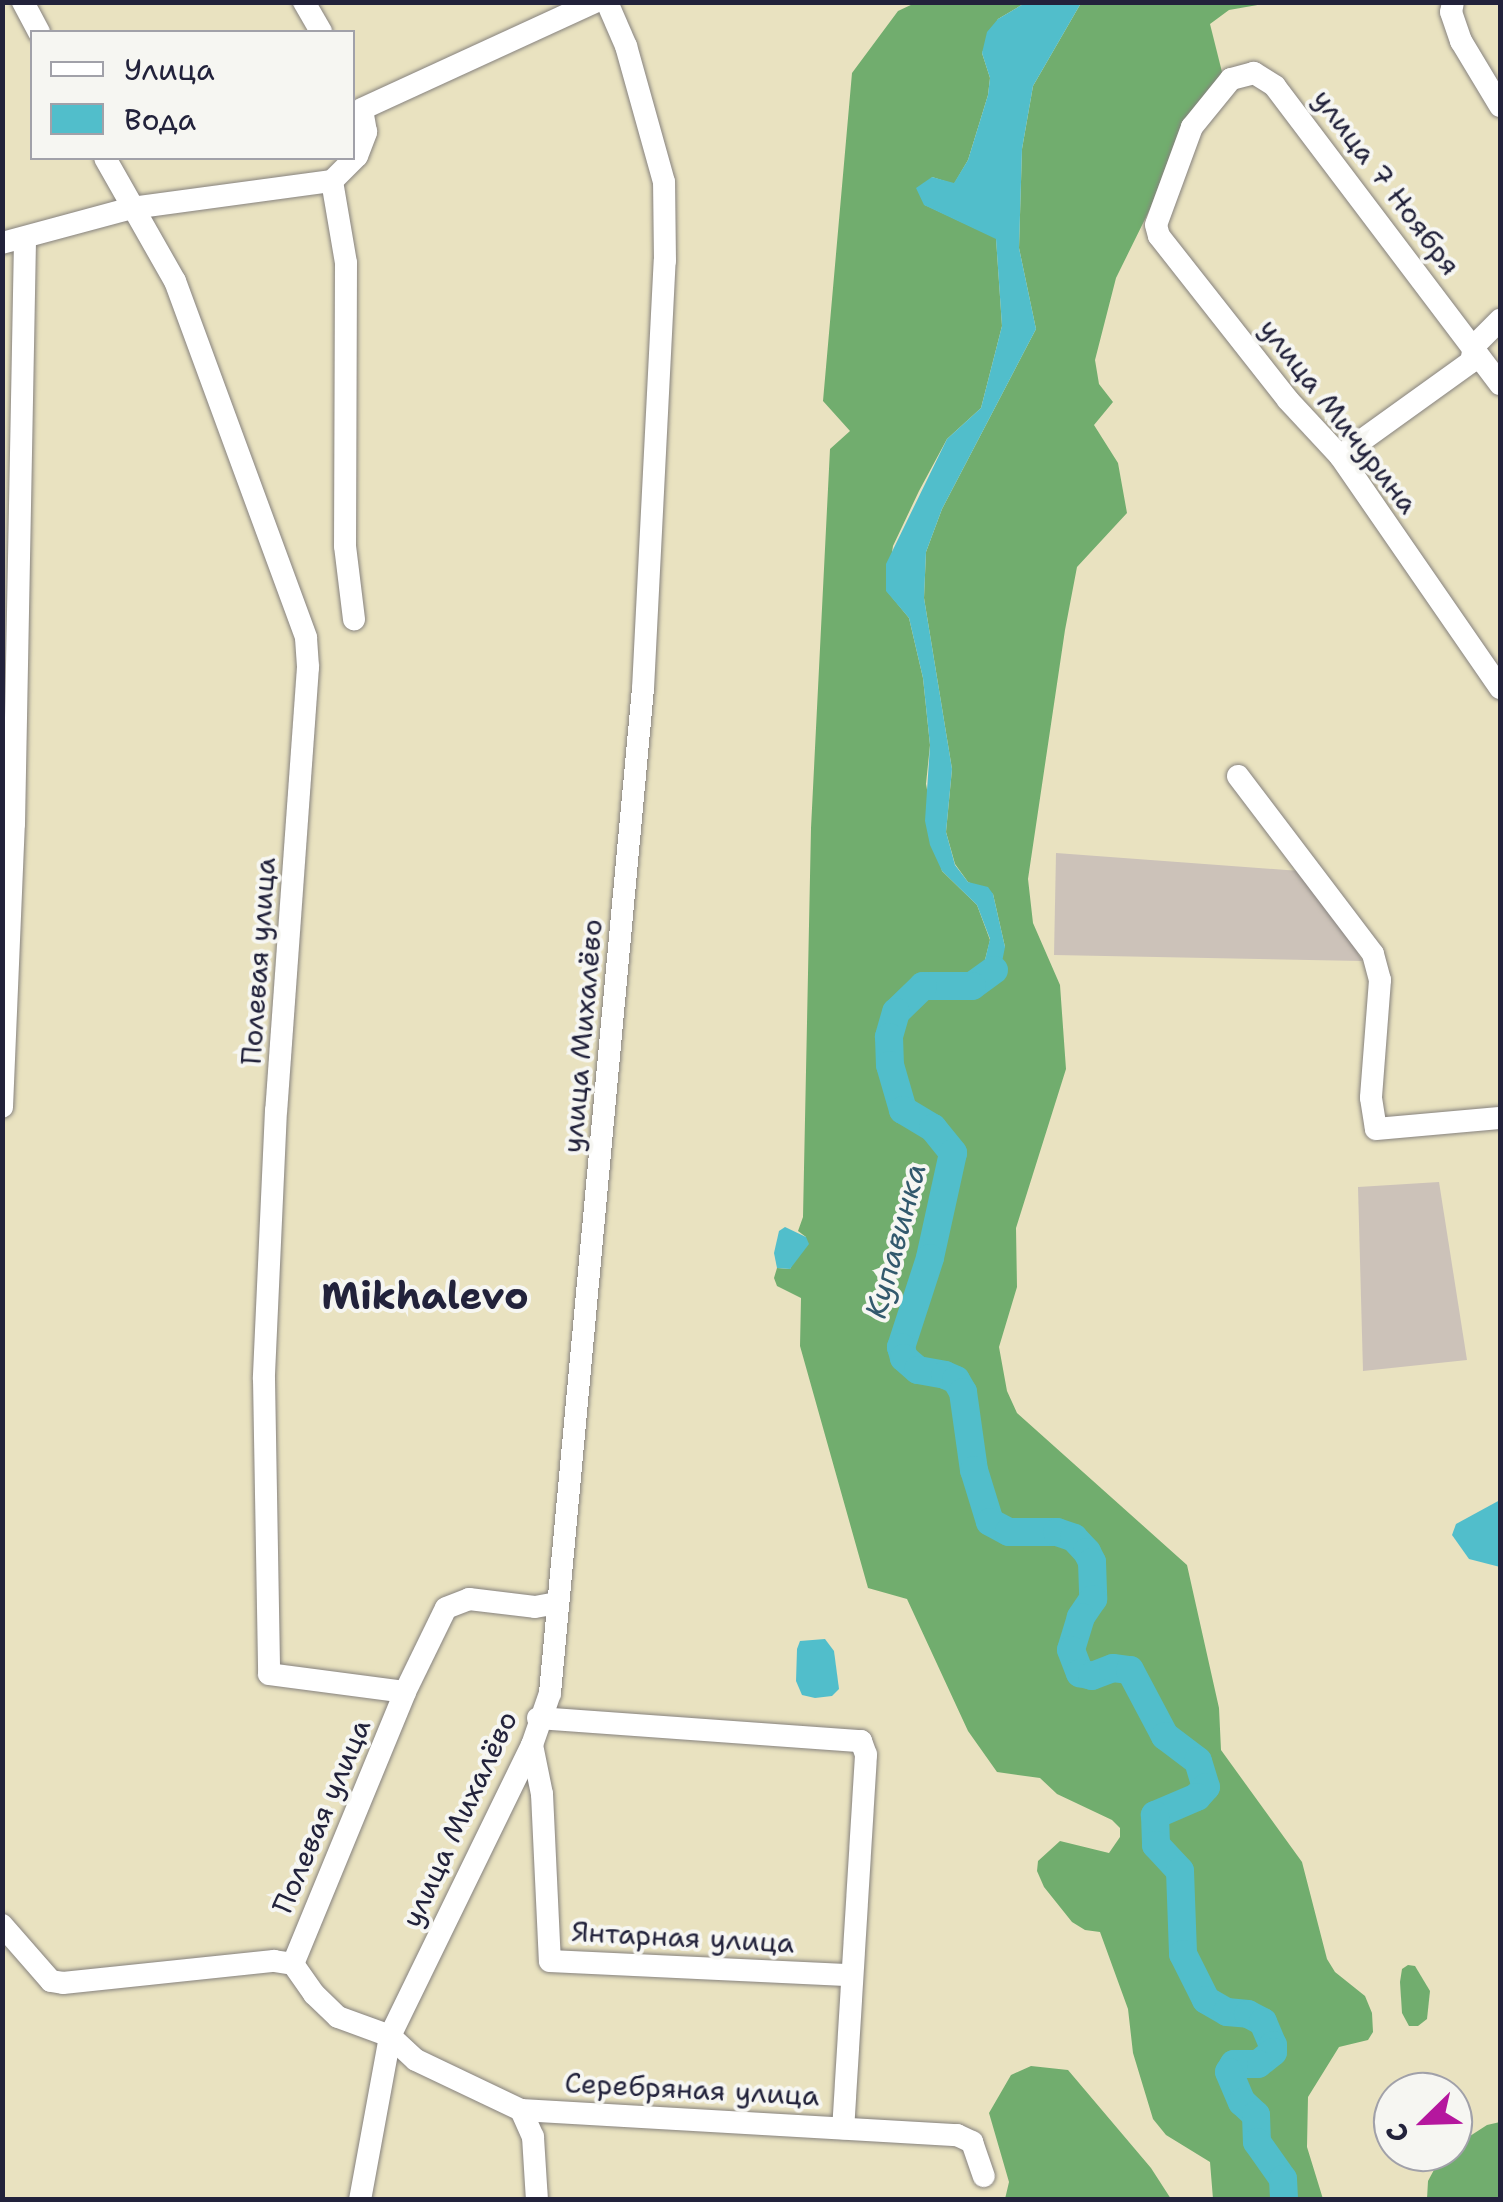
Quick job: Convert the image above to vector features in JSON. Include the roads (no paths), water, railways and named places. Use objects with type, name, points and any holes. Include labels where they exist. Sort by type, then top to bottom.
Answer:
[{"type":"street","points":[[23,2],[38,30]]},
{"type":"street","points":[[304,2],[320,30]]},
{"type":"street","points":[[1453,2],[1451,12],[1461,41],[1500,106]]},
{"type":"street","points":[[355,158],[366,132],[358,100],[611,5]]},
{"type":"street","name":"улица Михалёво","points":[[360,2200],[390,2036],[532,1745],[538,1718],[550,1693],[608,1109],[644,689],[665,261],[664,182],[611,5]]},
{"type":"street","name":"улица Мичурина","points":[[1254,73],[1230,79],[1192,126],[1160,212],[1158,236],[1288,400],[1340,456],[1500,688]]},
{"type":"street","name":"улица 7 Ноября","points":[[1254,73],[1275,86],[1313,133],[1500,384]]},
{"type":"street","name":"Полевая улица","points":[[106,160],[176,280],[301,625],[308,667],[276,1110],[264,1379],[269,1674],[405,1692]]},
{"type":"street","points":[[2,1107],[14,804],[14,242],[132,208],[332,181],[353,160]]},
{"type":"street","points":[[332,181],[346,263],[344,530],[354,619]]},
{"type":"street","points":[[1340,456],[1471,362],[1474,346],[1500,320]]},
{"type":"street","points":[[1238,776],[1373,954],[1380,980],[1371,1098],[1376,1130],[1500,1118]]},
{"type":"street","name":"Полевая улица","points":[[292,1964],[405,1692],[446,1608],[469,1600],[535,1606],[557,1603]]},
{"type":"street","points":[[538,1718],[861,1741],[866,1755],[843,2128]]},
{"type":"street","name":"Янтарная улица","points":[[532,1745],[542,1794],[550,1961],[851,1975]]},
{"type":"street","points":[[2,1926],[51,1981],[274,1960],[292,1964]]},
{"type":"street","name":"Серебряная улица","points":[[292,1964],[314,1994],[338,2017],[390,2036],[416,2060],[521,2110],[957,2135],[972,2142],[984,2176]]},
{"type":"street","points":[[521,2110],[532,2136],[537,2200]]},
{"type":"water","points":[[1025,3],[1081,3],[1033,86],[1022,149],[1019,248],[1036,329],[942,509],[926,552],[924,598],[952,769],[946,832],[955,865],[968,882],[988,887],[993,894],[1005,947],[999,977],[980,994],[966,986],[985,960],[990,939],[977,905],[942,871],[930,845],[925,821],[930,745],[923,678],[909,618],[886,591],[886,564],[947,439],[981,408],[1002,326],[996,239],[924,205],[916,188],[932,177],[954,183],[968,160],[988,95],[990,78],[982,53],[987,32],[998,19]]},
{"type":"water","points":[[785,1227],[806,1237],[809,1244],[790,1269],[777,1268],[774,1253],[779,1231]]},
{"type":"water","points":[[1500,1500],[1500,1567],[1469,1559],[1452,1535],[1456,1524]]},
{"type":"water","points":[[825,1639],[834,1651],[839,1689],[832,1696],[802,1695],[796,1681],[800,1641]]},
{"type":"waterway","name":"Купавинка","points":[[994,970],[972,986],[923,986],[896,1012],[889,1037],[890,1065],[903,1110],[933,1128],[953,1153],[930,1258],[901,1347],[904,1358],[918,1370],[956,1380],[963,1392],[974,1470],[990,1522],[1009,1532],[1057,1532],[1074,1538],[1087,1552],[1092,1562],[1093,1599],[1081,1617],[1071,1650],[1080,1673],[1092,1676],[1113,1668],[1130,1670],[1165,1736],[1198,1761],[1206,1787],[1197,1797],[1155,1815],[1156,1845],[1180,1871],[1183,1954],[1206,2000],[1227,2012],[1248,2014],[1263,2022],[1273,2045],[1273,2052],[1258,2064],[1234,2064],[1229,2072],[1242,2102],[1256,2115],[1257,2142],[1283,2179],[1284,2200]]},
{"type":"district","name":"Mikhalevo","points":[[425,1296]]}]
